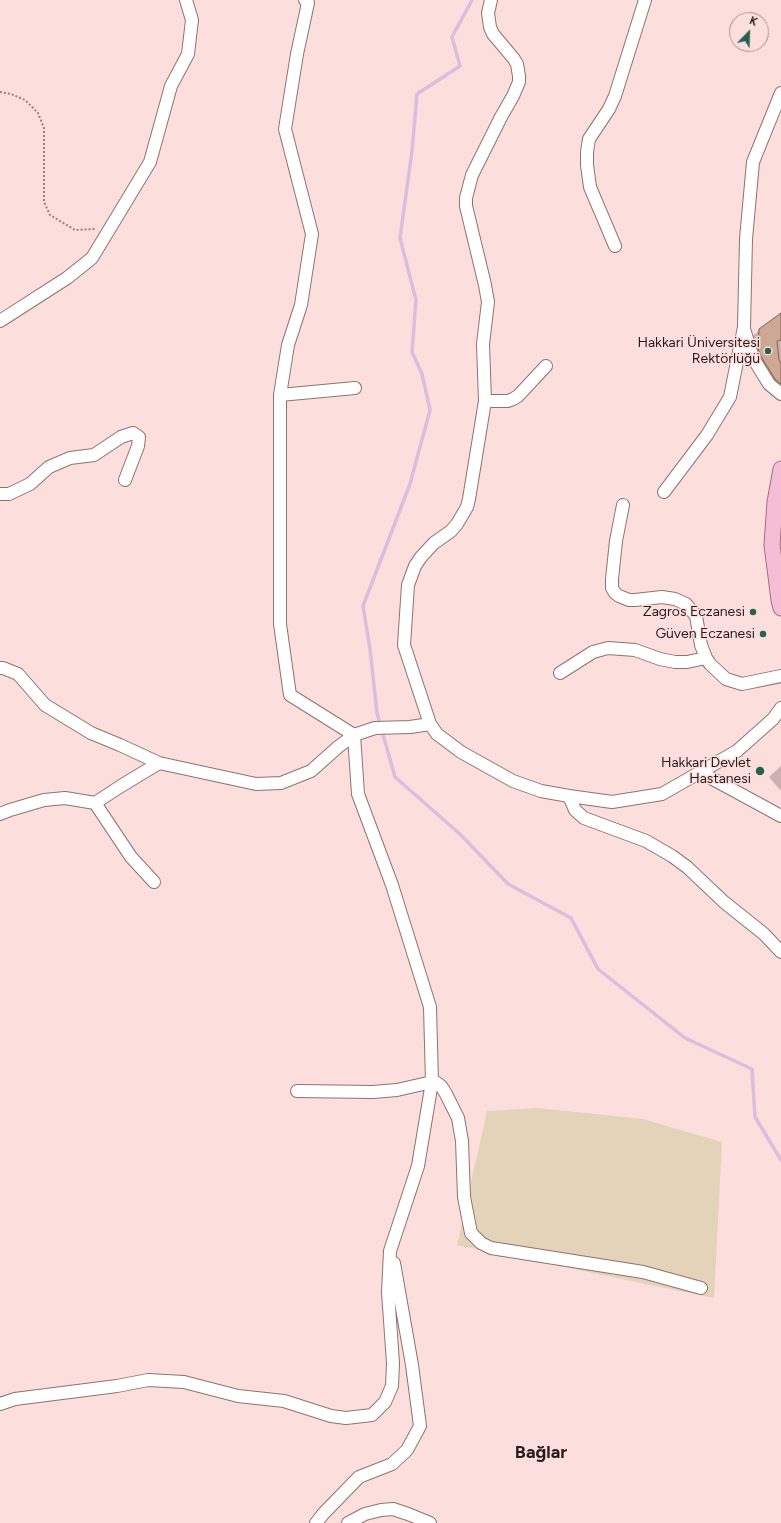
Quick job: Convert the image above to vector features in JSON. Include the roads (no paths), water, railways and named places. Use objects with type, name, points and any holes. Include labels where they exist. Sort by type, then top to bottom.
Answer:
[{"type":"main road","points":[[781,469],[775,502],[772,545],[778,600],[781,608]]},
{"type":"street","points":[[0,321],[67,278],[92,258],[150,162],[171,86],[188,54],[192,20],[186,0]]},
{"type":"street","points":[[305,0],[308,3],[297,54],[285,129],[312,234],[301,305],[288,345],[280,395],[280,624],[290,695],[354,735]]},
{"type":"street","points":[[492,0],[488,13],[490,27],[493,34],[517,64],[519,82],[472,175],[466,198],[466,206],[488,302],[483,344],[485,401],[467,507],[458,524],[434,543],[421,557],[411,575],[408,585],[404,645],[430,724],[436,734],[461,752],[513,781],[541,791],[612,802],[662,794],[737,751],[773,719],[781,708]]},
{"type":"street","points":[[615,246],[590,187],[587,152],[590,139],[615,96],[644,0]]},
{"type":"street","points":[[664,492],[706,435],[730,397],[744,327],[746,239],[753,162],[780,99]]},
{"type":"street","points":[[744,327],[753,358],[769,384],[781,394]]},
{"type":"street","points":[[485,401],[508,401],[513,399],[518,396],[546,366]]},
{"type":"street","points":[[280,395],[355,388]]},
{"type":"street","points":[[0,494],[9,494],[30,484],[49,467],[70,458],[94,455],[120,437],[132,433],[140,437],[125,480]]},
{"type":"street","points":[[623,505],[616,541],[612,579],[613,590],[619,596],[629,600],[662,597],[675,599],[686,604],[696,616],[703,651],[706,658],[722,677],[742,684],[781,676]]},
{"type":"street","points":[[560,674],[593,652],[608,648],[635,650],[660,659],[675,662],[687,662],[706,658]]},
{"type":"street","points":[[0,668],[18,674],[45,705],[91,733],[159,763],[256,784],[281,783],[311,771],[354,735],[375,728],[410,727],[430,724]]},
{"type":"street","points":[[0,1404],[15,1399],[117,1386],[148,1380],[184,1382],[238,1396],[284,1401],[331,1416],[346,1418],[372,1415],[385,1402],[392,1386],[393,1363],[388,1292],[390,1251],[418,1166],[432,1082],[430,1007],[392,885],[358,794],[354,735]]},
{"type":"street","points":[[0,814],[44,800],[65,798],[95,803],[159,763]]},
{"type":"street","points":[[700,772],[781,816]]},
{"type":"street","points":[[569,796],[575,810],[584,818],[646,841],[682,864],[701,879],[724,902],[764,934],[781,952]]},
{"type":"street","points":[[95,803],[131,857],[154,882]]},
{"type":"street","points":[[297,1091],[385,1091],[397,1090],[432,1082],[437,1083],[441,1086],[453,1105],[458,1118],[462,1140],[464,1197],[471,1233],[481,1243],[491,1248],[643,1272],[701,1288]]},
{"type":"street","points":[[316,1523],[359,1477],[392,1464],[407,1450],[420,1426],[412,1365],[392,1246]]},
{"type":"street","points":[[348,1523],[365,1514],[393,1509],[430,1523]]},
{"type":"waterway","points":[[472,0],[452,37],[460,66],[417,94],[412,151],[400,238],[416,300],[412,352],[422,374],[430,410],[410,484],[363,606],[370,649],[377,713],[395,777],[461,835],[508,884],[571,918],[598,969],[685,1038],[752,1069],[755,1117],[781,1160]]},
{"type":"place","name":"Hakkari Üniversitesi Rektörlüğü","points":[[768,351]]},
{"type":"place","name":"Zagros Eczanesi","points":[[753,612]]},
{"type":"place","name":"Güven Eczanesi","points":[[763,634]]},
{"type":"place","name":"Hakkari Devlet Hastanesi","points":[[760,771]]},
{"type":"district","name":"Bağlar","points":[[541,1453]]}]
